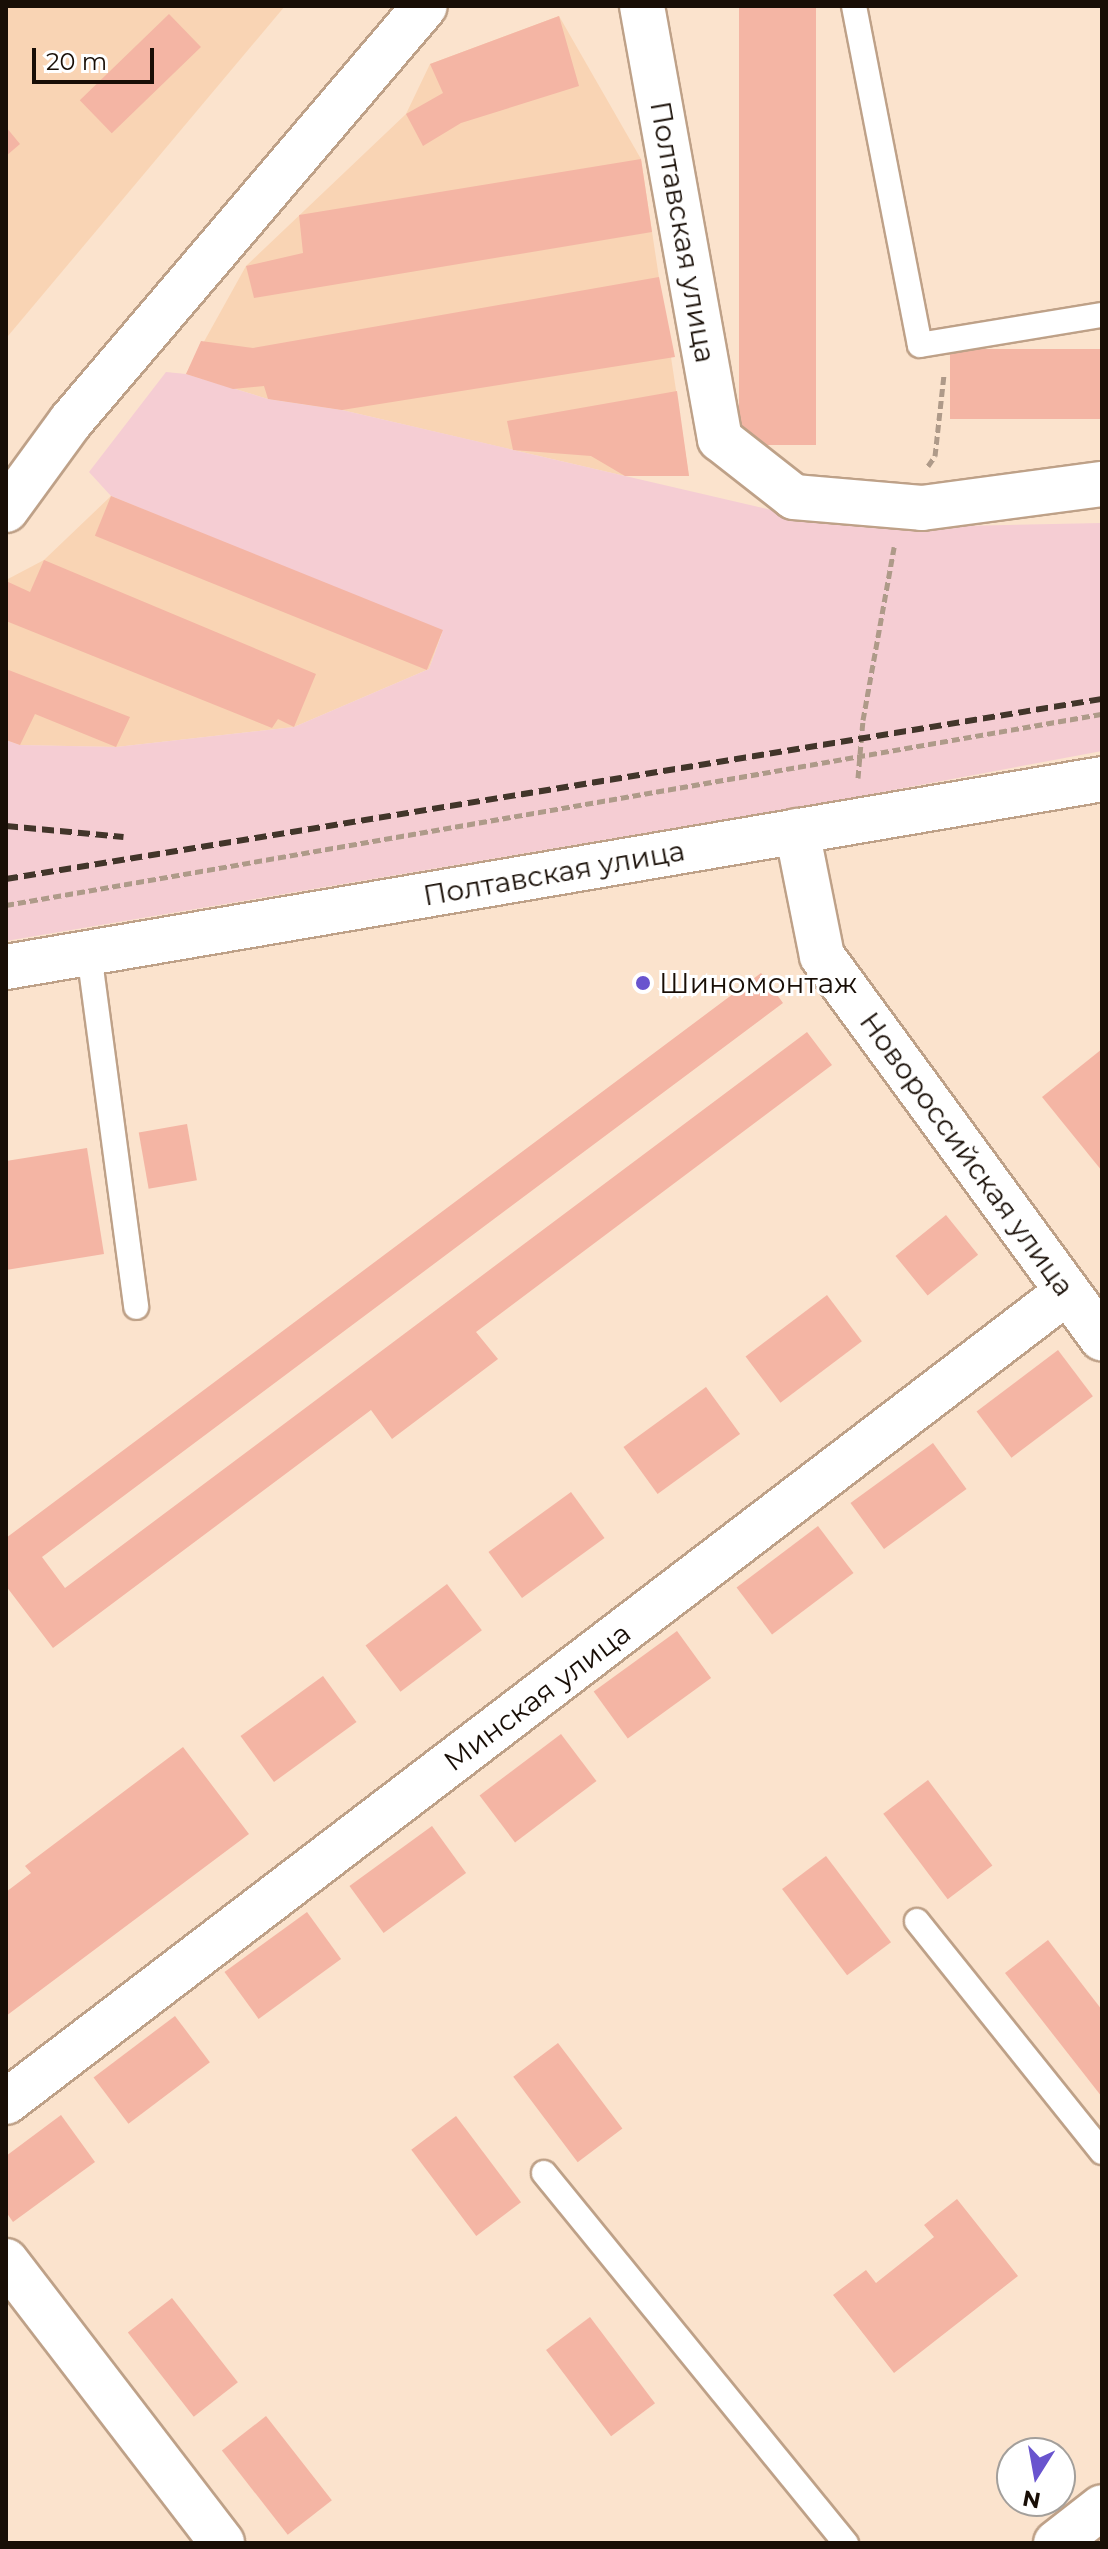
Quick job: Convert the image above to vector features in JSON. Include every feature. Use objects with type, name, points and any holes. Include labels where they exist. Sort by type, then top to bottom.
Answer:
[{"type":"street","points":[[11,491],[425,6]]},
{"type":"street","name":"Полтавская улица","points":[[642,6],[720,439],[794,497],[922,508],[1102,484]]},
{"type":"street","name":"Полтавская улица","points":[[6,967],[1102,779]]},
{"type":"street","name":"Новороссийская улица","points":[[797,831],[822,956],[1102,1339]]},
{"type":"street","name":"Минская улица","points":[[6,2102],[1067,1292]]},
{"type":"street","points":[[6,2261],[222,2543]]},
{"type":"street","points":[[1056,2543],[1102,2507]]},
{"type":"lane","points":[[854,6],[920,345],[1102,315]]},
{"type":"lane","points":[[89,953],[136,1307]]},
{"type":"lane","points":[[917,1921],[1102,2152]]},
{"type":"lane","points":[[544,2173],[846,2543]]},
{"type":"path","points":[[853,821],[863,720],[902,506],[935,456],[945,368]]},
{"type":"path","points":[[6,905],[1102,714]]},
{"type":"shaded area","points":[[6,6],[285,6],[8,336],[6,334]]},
{"type":"shaded area","points":[[559,16],[641,159],[689,476],[625,476],[342,410],[268,399],[186,374],[246,266],[406,114],[430,64]]},
{"type":"shaded area","points":[[166,372],[186,374],[268,399],[342,410],[780,512],[911,527],[1102,523],[1102,751],[845,799],[6,941],[6,740],[20,745],[116,747],[294,727],[429,669],[442,633],[111,496],[89,472]]},
{"type":"shaded area","points":[[111,496],[442,632],[429,669],[294,727],[116,747],[20,745],[6,740],[6,580],[44,560]]},
{"type":"building","points":[[739,6],[816,6],[816,445],[739,445]]},
{"type":"building","points":[[169,14],[201,47],[112,133],[80,100]]},
{"type":"building","points":[[559,16],[579,86],[461,123],[423,146],[406,114],[443,93],[430,64]]},
{"type":"building","points":[[6,127],[20,144],[6,156]]},
{"type":"building","points":[[641,159],[652,232],[254,298],[246,266],[303,253],[299,215]]},
{"type":"building","points":[[659,277],[675,357],[342,410],[268,399],[264,386],[233,389],[186,374],[201,341],[253,348]]},
{"type":"building","points":[[950,349],[1102,349],[1102,419],[950,419]]},
{"type":"building","points":[[677,391],[689,476],[625,476],[591,456],[513,450],[507,421]]},
{"type":"building","points":[[111,496],[443,630],[427,670],[95,536]]},
{"type":"building","points":[[44,560],[316,674],[294,727],[278,719],[272,728],[6,621],[6,581],[30,592]]},
{"type":"building","points":[[6,669],[130,717],[116,747],[35,714],[20,745],[6,740]]},
{"type":"building","points":[[761,973],[783,1003],[42,1557],[65,1588],[807,1032],[832,1065],[476,1332],[498,1359],[392,1439],[371,1410],[53,1648],[6,1586],[6,1538]]},
{"type":"building","points":[[1102,1049],[1102,1171],[1042,1097]]},
{"type":"building","points":[[187,1124],[197,1180],[149,1189],[139,1133]]},
{"type":"building","points":[[87,1148],[104,1254],[6,1270],[6,1161]]},
{"type":"building","points":[[946,1215],[978,1255],[928,1296],[895,1256]]},
{"type":"building","points":[[827,1295],[862,1341],[780,1403],[746,1356]]},
{"type":"building","points":[[1058,1350],[1093,1396],[1011,1458],[977,1411]]},
{"type":"building","points":[[706,1387],[740,1434],[658,1494],[623,1447]]},
{"type":"building","points":[[933,1443],[967,1489],[884,1549],[850,1503]]},
{"type":"building","points":[[571,1492],[605,1538],[522,1598],[488,1552]]},
{"type":"building","points":[[818,1526],[854,1573],[772,1635],[737,1587]]},
{"type":"building","points":[[447,1584],[482,1630],[400,1692],[366,1645]]},
{"type":"building","points":[[677,1631],[711,1678],[628,1738],[594,1692]]},
{"type":"building","points":[[323,1676],[357,1722],[274,1782],[240,1736]]},
{"type":"building","points":[[561,1734],[597,1781],[515,1843],[480,1795]]},
{"type":"building","points":[[183,1747],[249,1834],[6,2016],[6,1892],[31,1873],[25,1866]]},
{"type":"building","points":[[928,1780],[992,1865],[948,1899],[883,1814]]},
{"type":"building","points":[[432,1826],[466,1873],[384,1933],[349,1886]]},
{"type":"building","points":[[826,1856],[891,1942],[847,1975],[782,1889]]},
{"type":"building","points":[[307,1912],[341,1959],[259,2019],[224,1972]]},
{"type":"building","points":[[1048,1940],[1102,2010],[1102,2097],[1005,1973]]},
{"type":"building","points":[[175,2016],[210,2062],[128,2124],[94,2077]]},
{"type":"building","points":[[558,2043],[622,2128],[578,2162],[513,2077]]},
{"type":"building","points":[[61,2115],[95,2162],[13,2222],[6,2212],[6,2156]]},
{"type":"building","points":[[456,2116],[521,2202],[476,2236],[411,2150]]},
{"type":"building","points":[[957,2199],[1018,2276],[894,2373],[833,2295],[866,2270],[876,2283],[934,2237],[924,2225]]},
{"type":"building","points":[[172,2298],[238,2382],[194,2417],[128,2332]]},
{"type":"building","points":[[590,2317],[655,2403],[611,2436],[546,2350]]},
{"type":"building","points":[[266,2416],[332,2500],[288,2535],[222,2450]]},
{"type":"railway","points":[[6,879],[1102,699]]},
{"type":"railway","points":[[6,826],[123,837]]},
{"type":"place","name":"Шиномонтаж","points":[[643,983]]}]
